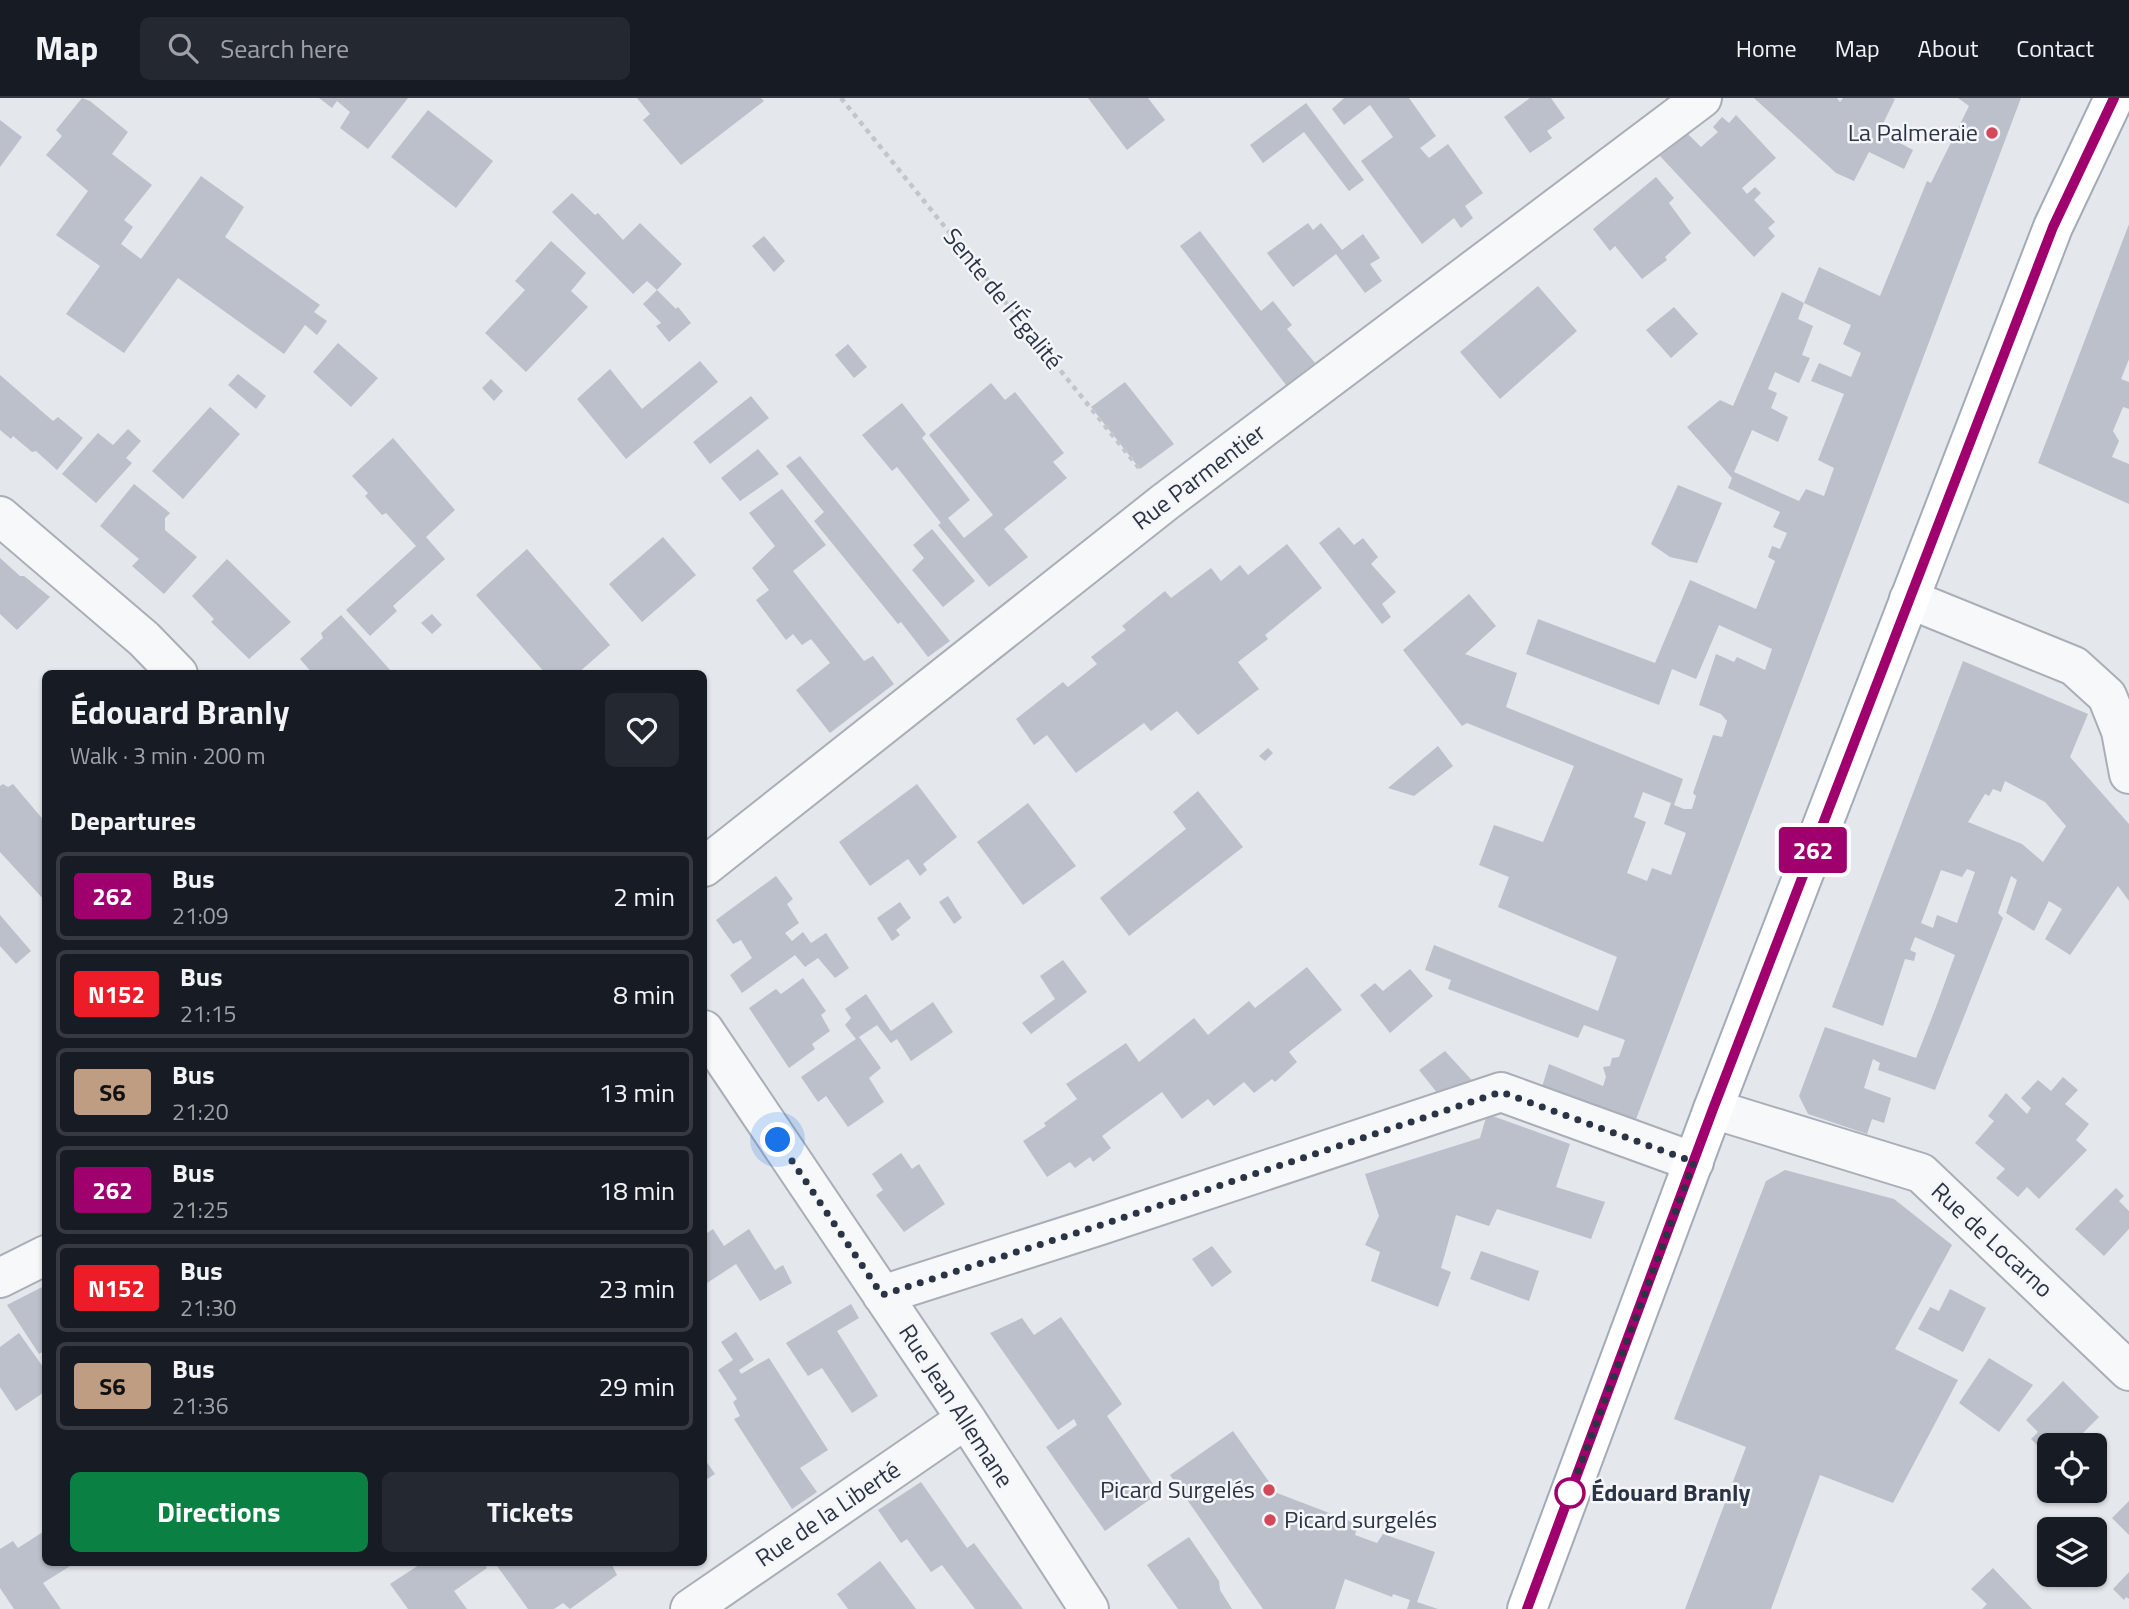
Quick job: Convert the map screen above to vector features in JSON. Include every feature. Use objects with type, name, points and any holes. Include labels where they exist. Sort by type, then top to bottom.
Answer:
[{"type":"main road","points":[[2053,227],[2084,98]]},
{"type":"main road","points":[[1527,1609],[1713,1109],[2053,227],[2114,98]]},
{"type":"street","name":"Rue Parmentier","points":[[707,865],[1165,502],[1702,98]]},
{"type":"street","points":[[0,516],[144,639],[174,670]]},
{"type":"street","points":[[1909,599],[2074,666],[2107,696],[2121,731],[2129,774]]},
{"type":"street","name":"Rue Jean Allemane","points":[[707,1034],[966,1419],[1089,1609]]},
{"type":"street","points":[[882,1295],[1501,1092],[1694,1162]]},
{"type":"street","name":"Rue de Locarno","points":[[1713,1109],[1921,1173],[2129,1371]]},
{"type":"street","points":[[0,1278],[42,1257]]},
{"type":"street","name":"Rue de la Liberté","points":[[690,1609],[966,1419]]},
{"type":"path","name":"Sente de l'Égalité","points":[[841,98],[1165,502]]},
{"type":"building","points":[[82,98],[90,101],[128,132],[112,154],[152,185],[124,220],[133,227],[121,244],[141,259],[201,176],[244,207],[225,237],[320,305],[314,312],[327,321],[317,335],[305,325],[284,354],[178,278],[124,353],[66,314],[100,266],[56,235],[88,191],[46,155],[62,136],[56,130]]},
{"type":"building","points":[[319,98],[408,98],[368,149],[340,128],[350,112],[337,101],[332,108]]},
{"type":"building","points":[[637,98],[761,98],[764,101],[681,165],[643,120],[650,114]]},
{"type":"building","points":[[1088,98],[1148,98],[1165,120],[1127,150]]},
{"type":"building","points":[[1344,98],[1409,98],[1436,136],[1420,148],[1429,158],[1448,144],[1483,193],[1465,206],[1473,218],[1461,228],[1454,218],[1422,244],[1361,161],[1393,137],[1370,105],[1344,125],[1332,109]]},
{"type":"building","points":[[1530,98],[1551,98],[1565,118],[1547,131],[1552,138],[1530,153],[1504,117]]},
{"type":"building","points":[[1754,98],[1837,98],[1840,102],[1843,98],[1892,98],[1895,99],[1879,132],[1913,150],[1904,169],[1869,152],[1854,181],[1836,173]]},
{"type":"building","points":[[1958,98],[2021,98],[1635,1122],[1542,1087],[1549,1064],[1603,1086],[1606,1077],[1603,1067],[1610,1066],[1612,1058],[1619,1057],[1625,1040],[1584,1025],[1578,1038],[1448,989],[1451,980],[1425,970],[1434,945],[1598,1011],[1617,957],[1498,907],[1509,877],[1479,865],[1494,825],[1543,842],[1574,766],[1467,723],[1462,726],[1403,650],[1469,594],[1496,626],[1465,654],[1517,673],[1506,707],[1683,779],[1674,805],[1692,809],[1696,796],[1693,793],[1713,735],[1722,737],[1727,721],[1721,714],[1699,705],[1716,654],[1734,662],[1737,657],[1765,670],[1772,649],[1719,625],[1696,679],[1672,669],[1659,705],[1526,654],[1538,619],[1655,663],[1690,580],[1756,609],[1775,561],[1768,557],[1772,546],[1780,549],[1787,533],[1773,527],[1780,512],[1728,488],[1732,478],[1687,427],[1720,400],[1733,406],[1782,292],[1804,303],[1819,267],[1880,296],[1927,181],[1931,183],[1969,106]],"holes":[[[1804,303],[1851,325],[1843,344],[1861,353],[1851,377],[1819,363],[1811,381],[1844,394],[1818,460],[1834,468],[1824,496],[1806,489],[1799,501],[1734,472],[1752,430],[1778,442],[1788,417],[1771,408],[1777,393],[1768,389],[1775,372],[1799,383],[1810,358],[1802,355],[1813,326],[1798,319]],[[1643,792],[1671,803],[1664,824],[1686,833],[1671,875],[1652,868],[1647,881],[1627,873],[1646,822],[1634,817]]]},
{"type":"building","points":[[1306,103],[1364,180],[1349,191],[1304,132],[1263,163],[1250,145]]},
{"type":"building","points":[[428,110],[493,161],[456,208],[391,157]]},
{"type":"building","points":[[1736,115],[1776,158],[1742,188],[1747,194],[1755,187],[1761,193],[1754,200],[1775,222],[1768,228],[1775,236],[1754,257],[1660,156],[1688,134],[1701,147],[1718,132],[1713,127],[1722,117],[1729,123]]},
{"type":"building","points":[[0,120],[22,137],[0,167]]},
{"type":"building","points":[[1656,177],[1674,198],[1669,203],[1691,233],[1665,257],[1667,260],[1642,279],[1615,246],[1610,251],[1593,229]]},
{"type":"building","points":[[572,193],[595,215],[598,213],[623,240],[640,223],[682,264],[657,290],[647,281],[633,294],[552,212]]},
{"type":"building","points":[[1308,223],[1313,230],[1321,223],[1342,250],[1363,234],[1380,258],[1370,264],[1382,281],[1365,293],[1336,254],[1293,287],[1267,253]]},
{"type":"building","points":[[2129,224],[2129,359],[2121,379],[2129,382],[2129,409],[2123,407],[2113,431],[2119,441],[2112,457],[2129,464],[2129,504],[2038,463]]},
{"type":"building","points":[[1200,231],[1261,311],[1273,301],[1292,325],[1287,329],[1315,363],[1286,385],[1180,246]]},
{"type":"building","points":[[764,236],[785,261],[774,272],[752,246]]},
{"type":"building","points":[[551,241],[586,273],[571,291],[588,307],[526,372],[485,333],[525,290],[515,281]]},
{"type":"building","points":[[1538,286],[1577,331],[1500,399],[1460,352]]},
{"type":"building","points":[[657,290],[676,309],[678,307],[691,323],[669,342],[656,326],[661,323],[643,304]]},
{"type":"building","points":[[1674,307],[1698,334],[1671,358],[1646,330]]},
{"type":"building","points":[[338,343],[378,378],[351,407],[313,372]]},
{"type":"building","points":[[848,344],[867,367],[854,378],[835,355]]},
{"type":"building","points":[[700,361],[718,382],[626,459],[577,399],[610,369],[642,409]]},
{"type":"building","points":[[238,374],[266,396],[256,409],[228,385]]},
{"type":"building","points":[[0,375],[53,421],[58,417],[83,438],[57,470],[36,451],[32,452],[13,436],[11,439],[0,430]]},
{"type":"building","points":[[491,379],[503,391],[494,401],[482,388]]},
{"type":"building","points":[[1125,382],[1174,444],[1140,469],[1091,407]]},
{"type":"building","points":[[991,383],[1005,400],[1015,392],[1064,453],[1053,462],[1067,478],[1004,529],[1028,557],[989,587],[938,525],[941,523],[897,467],[892,471],[862,435],[902,403],[926,434],[922,438],[970,500],[948,518],[964,538],[993,515],[929,435]]},
{"type":"building","points":[[751,396],[769,418],[710,464],[693,442]]},
{"type":"building","points":[[210,407],[240,434],[183,499],[152,471]]},
{"type":"building","points":[[128,429],[141,441],[126,458],[132,463],[96,503],[62,474],[98,433],[113,445]]},
{"type":"building","points":[[393,438],[455,510],[426,537],[445,559],[393,606],[397,611],[370,636],[346,610],[416,546],[386,513],[382,515],[365,496],[368,493],[352,476]]},
{"type":"building","points":[[758,449],[779,474],[740,501],[721,478]]},
{"type":"building","points":[[800,456],[950,641],[928,657],[814,521],[824,512],[786,466]]},
{"type":"building","points":[[134,484],[170,513],[165,518],[165,530],[197,557],[164,594],[132,566],[139,559],[100,526]]},
{"type":"building","points":[[1678,485],[1722,503],[1697,563],[1670,557],[1651,544]]},
{"type":"building","points":[[782,489],[826,545],[793,571],[864,661],[873,656],[894,684],[830,733],[796,690],[830,663],[811,639],[802,645],[793,634],[786,640],[756,600],[769,590],[752,568],[775,546],[749,513]]},
{"type":"building","points":[[1339,527],[1354,545],[1363,538],[1378,557],[1371,564],[1396,592],[1382,604],[1391,617],[1382,624],[1319,543]]},
{"type":"building","points":[[932,529],[975,581],[943,607],[912,570],[924,558],[913,545]]},
{"type":"building","points":[[663,537],[696,575],[642,622],[609,584]]},
{"type":"building","points":[[1287,544],[1322,588],[1265,635],[1268,639],[1238,662],[1259,689],[1198,735],[1177,711],[1151,731],[1144,723],[1076,773],[1047,735],[1034,745],[1016,719],[1063,682],[1068,687],[1097,664],[1091,657],[1126,630],[1122,626],[1165,591],[1171,598],[1211,568],[1221,581],[1240,565],[1248,575]]},
{"type":"building","points":[[527,549],[610,645],[582,670],[542,670],[476,595]]},
{"type":"building","points":[[0,558],[50,597],[17,630],[0,614]]},
{"type":"building","points":[[227,559],[291,622],[249,659],[211,622],[214,619],[192,596]]},
{"type":"building","points":[[432,614],[442,625],[432,634],[421,623]]},
{"type":"building","points":[[341,615],[390,670],[310,670],[300,659],[323,638],[321,633]]},
{"type":"building","points":[[1963,661],[2088,714],[2070,757],[2129,824],[2129,901],[2118,886],[2070,955],[2045,939],[2062,909],[2049,901],[2034,931],[2006,913],[2017,880],[2011,876],[1998,913],[2003,918],[1935,1090],[1878,1070],[1880,1063],[1873,1059],[1864,1088],[1891,1098],[1884,1123],[1872,1119],[1867,1134],[1808,1114],[1799,1096],[1825,1027],[1916,1058],[1955,955],[1915,937],[1910,950],[1916,953],[1914,961],[1905,959],[1883,1026],[1832,1007]],"holes":[[[2005,781],[2045,802],[2066,826],[2043,862],[2022,844],[1968,822],[1985,794],[1989,796],[1993,789],[2001,792]],[[1967,869],[1975,872],[1957,923],[1937,915],[1933,928],[1921,923],[1941,870],[1962,877]]]},
{"type":"building","points":[[1438,746],[1453,766],[1414,796],[1388,788]]},
{"type":"building","points":[[1268,748],[1273,753],[1265,761],[1259,756]]},
{"type":"building","points":[[3,784],[8,787],[13,784],[42,818],[42,898],[0,852],[0,786]]},
{"type":"building","points":[[917,784],[957,837],[923,864],[927,870],[920,876],[908,859],[870,886],[839,842]]},
{"type":"building","points":[[1198,791],[1243,847],[1129,936],[1100,898],[1186,829],[1173,812]]},
{"type":"building","points":[[1028,803],[1076,866],[1023,905],[977,842]]},
{"type":"building","points":[[776,876],[793,899],[787,904],[799,923],[785,933],[792,941],[803,932],[811,943],[826,933],[849,968],[835,978],[818,958],[805,967],[795,955],[742,993],[730,975],[752,958],[741,940],[733,944],[716,920]]},
{"type":"building","points":[[948,896],[962,918],[954,924],[939,902]]},
{"type":"building","points":[[900,902],[911,918],[896,930],[900,935],[892,941],[877,918]]},
{"type":"building","points":[[0,915],[31,951],[16,964],[0,946]]},
{"type":"building","points":[[1063,960],[1087,992],[1031,1034],[1022,1023],[1055,999],[1040,976]]},
{"type":"building","points":[[1307,967],[1342,1010],[1289,1052],[1297,1062],[1275,1082],[1272,1079],[1254,1093],[1244,1082],[1214,1106],[1208,1099],[1182,1119],[1162,1092],[1102,1136],[1111,1148],[1093,1162],[1090,1157],[1075,1168],[1070,1162],[1047,1177],[1023,1141],[1046,1126],[1044,1123],[1077,1099],[1066,1084],[1126,1043],[1139,1062],[1194,1018],[1208,1035],[1249,1001],[1255,1008]]},
{"type":"building","points":[[1410,969],[1433,996],[1390,1033],[1360,995],[1375,983],[1383,991]]},
{"type":"building","points":[[803,978],[826,1011],[821,1015],[830,1031],[812,1044],[815,1049],[789,1068],[749,1008],[776,989],[781,994]]},
{"type":"building","points":[[866,994],[891,1031],[933,1002],[953,1032],[911,1061],[897,1039],[891,1043],[877,1025],[859,1037],[881,1068],[869,1078],[884,1102],[848,1127],[826,1096],[818,1102],[801,1077],[856,1039],[845,1025],[851,1018],[845,1009]]},
{"type":"building","points":[[1445,1051],[1479,1088],[1438,1094],[1419,1070]]},
{"type":"building","points":[[2063,1077],[2078,1090],[2065,1104],[2089,1124],[2076,1140],[2087,1150],[2039,1199],[2027,1187],[2018,1197],[1996,1178],[2005,1169],[1975,1143],[1994,1121],[1988,1116],[2006,1093],[2027,1114],[2031,1108],[2021,1098],[2038,1080],[2051,1091]]},
{"type":"building","points":[[1487,1114],[1570,1144],[1556,1187],[1605,1202],[1591,1239],[1497,1209],[1489,1226],[1456,1215],[1441,1268],[1451,1272],[1438,1307],[1371,1281],[1380,1252],[1365,1245],[1379,1216],[1365,1174],[1480,1138]]},
{"type":"building","points":[[901,1153],[912,1169],[919,1164],[945,1204],[904,1232],[876,1195],[883,1190],[872,1174]]},
{"type":"building","points":[[1785,1170],[1894,1199],[1952,1245],[1895,1349],[1958,1380],[1893,1503],[1820,1475],[1771,1609],[1685,1609],[1746,1447],[1674,1419],[1766,1181]]},
{"type":"building","points":[[2116,1188],[2124,1196],[2119,1201],[2129,1211],[2129,1229],[2104,1256],[2075,1229]]},
{"type":"building","points":[[713,1229],[724,1246],[749,1229],[775,1270],[783,1265],[792,1283],[760,1301],[736,1264],[707,1283],[707,1233]]},
{"type":"building","points":[[1212,1246],[1232,1272],[1212,1287],[1192,1259]]},
{"type":"building","points":[[1481,1251],[1539,1271],[1529,1301],[1470,1279]]},
{"type":"building","points":[[42,1287],[42,1352],[39,1354],[7,1305]]},
{"type":"building","points":[[1950,1289],[1986,1308],[1963,1352],[1918,1329],[1930,1307],[1939,1311]]},
{"type":"building","points":[[851,1304],[859,1318],[837,1331],[878,1396],[852,1413],[822,1368],[808,1376],[786,1343]]},
{"type":"building","points":[[1061,1317],[1122,1404],[1107,1416],[1159,1493],[1105,1531],[1046,1447],[1077,1425],[1074,1419],[1058,1430],[990,1333],[1022,1318],[1034,1335]]},
{"type":"building","points":[[736,1332],[754,1360],[739,1370],[741,1374],[769,1358],[828,1450],[800,1468],[817,1492],[792,1509],[734,1419],[740,1416],[733,1402],[737,1399],[718,1370],[733,1360],[721,1342]]},
{"type":"building","points":[[19,1333],[42,1365],[42,1394],[16,1411],[0,1387],[0,1347]]},
{"type":"building","points":[[1989,1358],[2033,1385],[1999,1432],[1959,1403]]},
{"type":"building","points":[[2063,1381],[2099,1417],[2083,1433],[2037,1433],[2026,1420]]},
{"type":"building","name":"Picard surgelés","points":[[1233,1431],[1277,1493],[1358,1524],[1355,1535],[1377,1543],[1383,1534],[1435,1552],[1417,1602],[1438,1609],[1407,1609],[1410,1600],[1393,1594],[1392,1597],[1345,1579],[1335,1609],[1263,1609],[1170,1475]]},
{"type":"building","points":[[2037,1433],[2037,1445],[2031,1439]]},
{"type":"building","points":[[707,1462],[715,1474],[707,1479]]},
{"type":"building","points":[[921,1482],[967,1548],[974,1543],[1023,1609],[975,1609],[942,1565],[931,1572],[907,1539],[901,1543],[878,1510]]},
{"type":"building","points":[[2129,1501],[2129,1535],[2112,1518]]},
{"type":"building","points":[[42,1533],[42,1566],[70,1566],[43,1583],[61,1609],[14,1609],[0,1588],[0,1549],[13,1541],[18,1548]]},
{"type":"building","points":[[1189,1537],[1219,1581],[1220,1590],[1232,1609],[1178,1609],[1147,1565]]},
{"type":"building","points":[[880,1561],[916,1609],[848,1609],[837,1594]]},
{"type":"building","points":[[417,1566],[487,1568],[454,1591],[467,1609],[408,1609],[390,1584]]},
{"type":"building","points":[[497,1566],[612,1566],[617,1575],[570,1609],[563,1603],[554,1609],[528,1609]]},
{"type":"building","points":[[1993,1568],[2032,1609],[1982,1609],[1987,1604],[1971,1589]]},
{"type":"building","points":[[2129,1572],[2129,1599],[2126,1597],[2124,1600],[2113,1589]]},
{"type":"bus line","name":"262","points":[[1527,1609],[1713,1109],[2053,227],[2114,98]]},
{"type":"place","name":"La Palmeraie","points":[[1992,133]]},
{"type":"place","name":"Picard Surgelés","points":[[1269,1490]]},
{"type":"place","name":"Édouard Branly","points":[[1570,1493]]},
{"type":"place","name":"Picard surgelés","points":[[1270,1520]]},
{"type":"route","points":[[778,1140],[882,1295],[1501,1092],[1694,1162],[1570,1493]]}]
